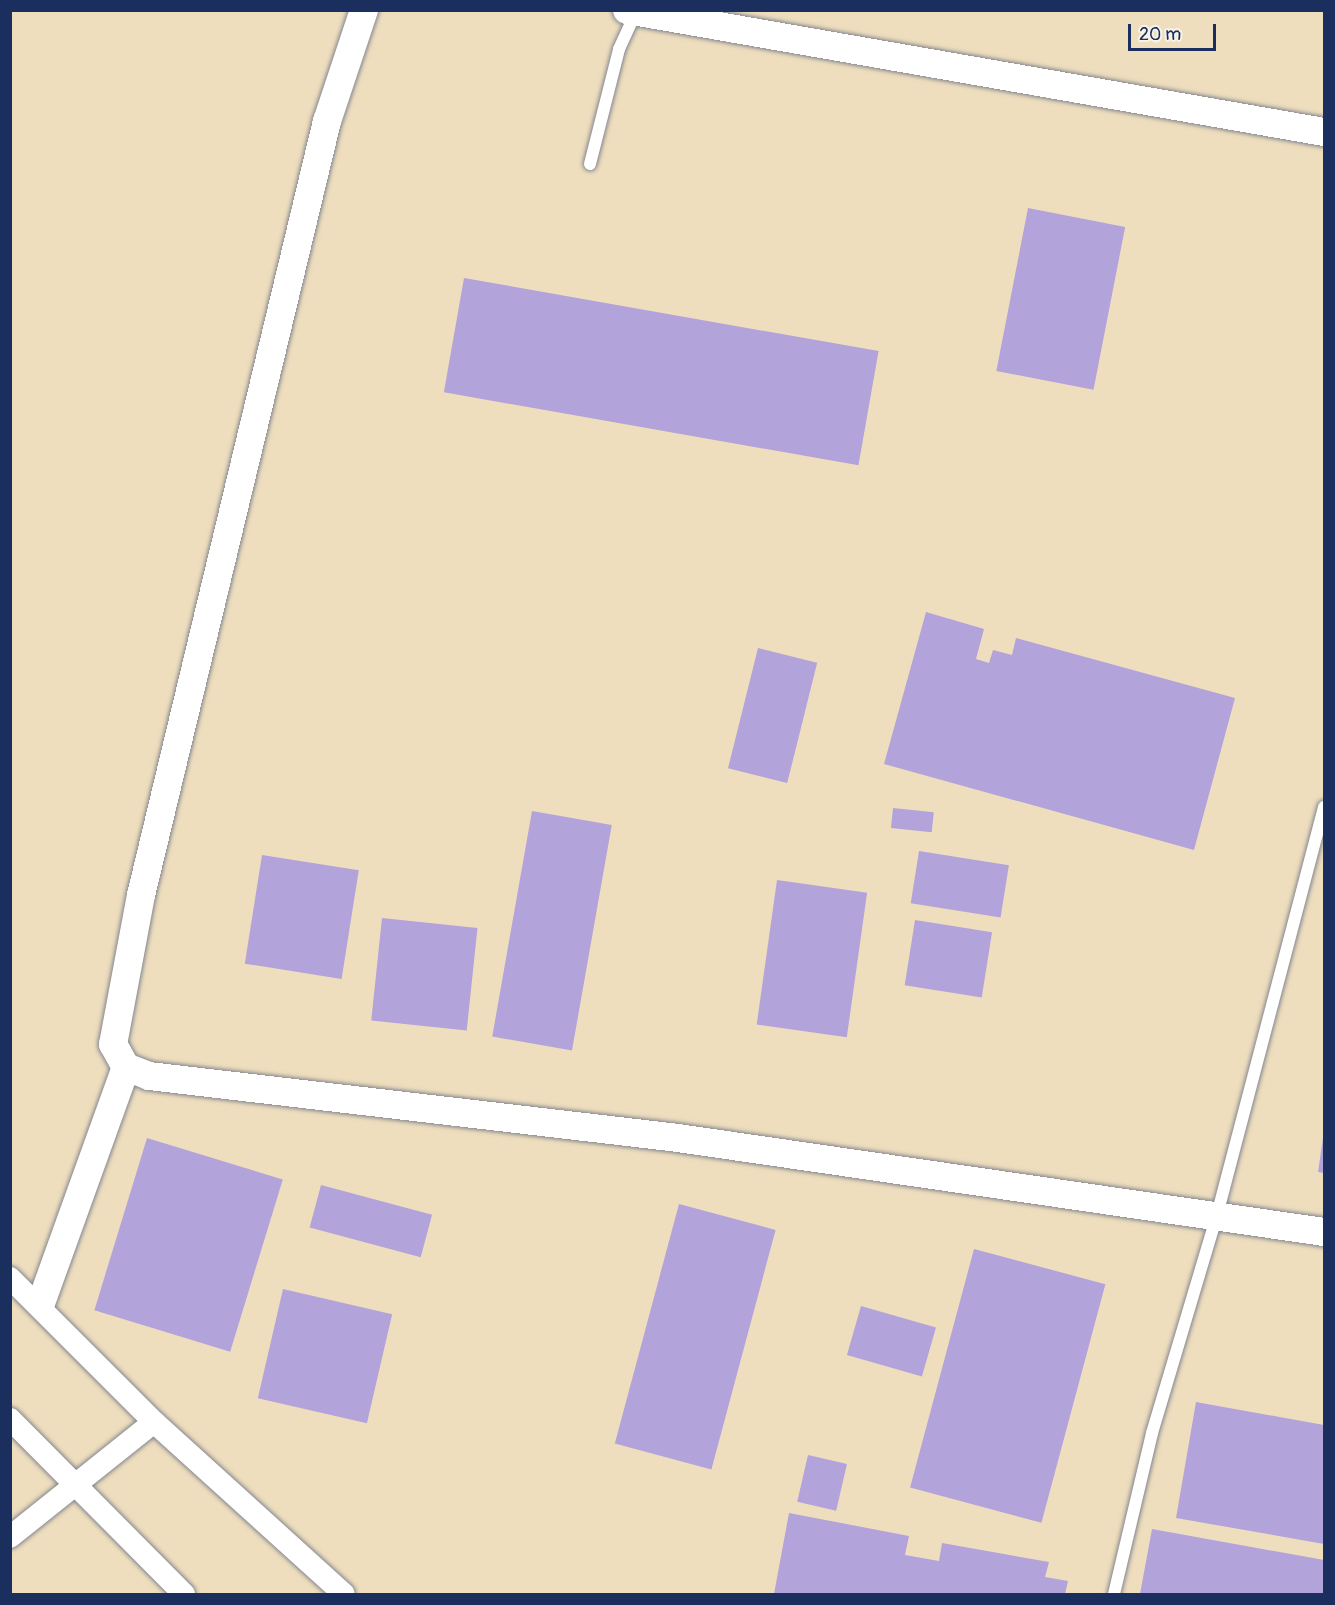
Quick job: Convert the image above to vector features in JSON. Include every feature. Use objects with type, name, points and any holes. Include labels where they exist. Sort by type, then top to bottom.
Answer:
[{"type":"street","points":[[363,10],[327,121],[141,895],[113,1044],[126,1067],[148,1076],[678,1138],[1324,1232]]},
{"type":"street","points":[[632,11],[1324,132]]},
{"type":"street","points":[[126,1067],[21,1292],[154,1422],[344,1594]]},
{"type":"street","points":[[10,1419],[74,1486],[184,1594]]},
{"type":"street","points":[[10,1537],[154,1422]]},
{"type":"lane","points":[[590,164],[619,49],[632,11]]},
{"type":"lane","points":[[1114,1594],[1152,1433],[1217,1215],[1324,807]]},
{"type":"building","points":[[1028,208],[1125,227],[1094,390],[996,371]]},
{"type":"building","points":[[464,278],[879,351],[858,465],[444,392]]},
{"type":"building","points":[[926,612],[984,629],[976,659],[989,663],[993,650],[1012,655],[1016,638],[1235,698],[1194,850],[884,764]]},
{"type":"building","points":[[758,648],[817,663],[787,783],[728,768]]},
{"type":"building","points":[[893,808],[934,812],[932,832],[891,828]]},
{"type":"building","points":[[532,811],[612,825],[572,1051],[492,1037]]},
{"type":"building","points":[[919,851],[1009,865],[1001,918],[911,903]]},
{"type":"building","points":[[262,855],[359,870],[342,979],[245,964]]},
{"type":"building","points":[[777,880],[867,893],[847,1037],[757,1025]]},
{"type":"building","points":[[382,918],[477,928],[467,1030],[371,1020]]},
{"type":"building","points":[[915,920],[992,932],[982,997],[905,985]]},
{"type":"building","points":[[147,1138],[283,1180],[230,1352],[94,1310]]},
{"type":"building","points":[[1324,1138],[1324,1173],[1318,1172]]},
{"type":"building","points":[[321,1185],[432,1215],[421,1257],[310,1228]]},
{"type":"building","points":[[679,1204],[776,1230],[711,1469],[615,1444]]},
{"type":"building","points":[[974,1249],[1105,1284],[1041,1523],[910,1488]]},
{"type":"building","points":[[283,1289],[392,1314],[367,1423],[258,1398]]},
{"type":"building","points":[[861,1306],[936,1327],[922,1377],[847,1355]]},
{"type":"building","points":[[1196,1402],[1324,1425],[1324,1544],[1176,1518]]},
{"type":"building","points":[[808,1455],[847,1464],[836,1511],[797,1502]]},
{"type":"building","points":[[789,1513],[909,1536],[905,1555],[939,1561],[942,1543],[1049,1562],[1045,1577],[1068,1581],[1065,1594],[774,1594]]},
{"type":"building","points":[[1152,1529],[1324,1560],[1324,1594],[1140,1594]]}]
